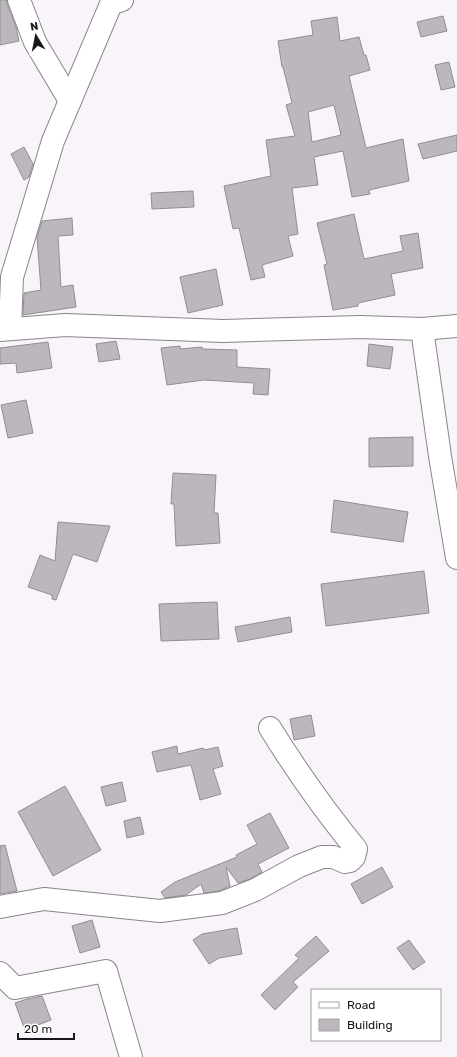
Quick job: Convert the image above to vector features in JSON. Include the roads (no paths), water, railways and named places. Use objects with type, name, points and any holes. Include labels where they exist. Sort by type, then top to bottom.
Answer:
[{"type":"street","points":[[19,0],[35,42],[70,101]]},
{"type":"street","points":[[122,0],[111,4],[53,141],[12,277],[5,329],[65,325],[223,331],[360,327],[422,329],[457,326]]},
{"type":"street","points":[[422,329],[457,558]]},
{"type":"street","points":[[0,908],[44,899],[160,911],[222,903],[255,890],[299,866],[322,857],[333,857],[344,862],[350,861],[354,857],[356,849],[337,826],[287,756],[270,728]]},
{"type":"street","points":[[0,973],[15,988],[106,971],[131,1057]]}]
